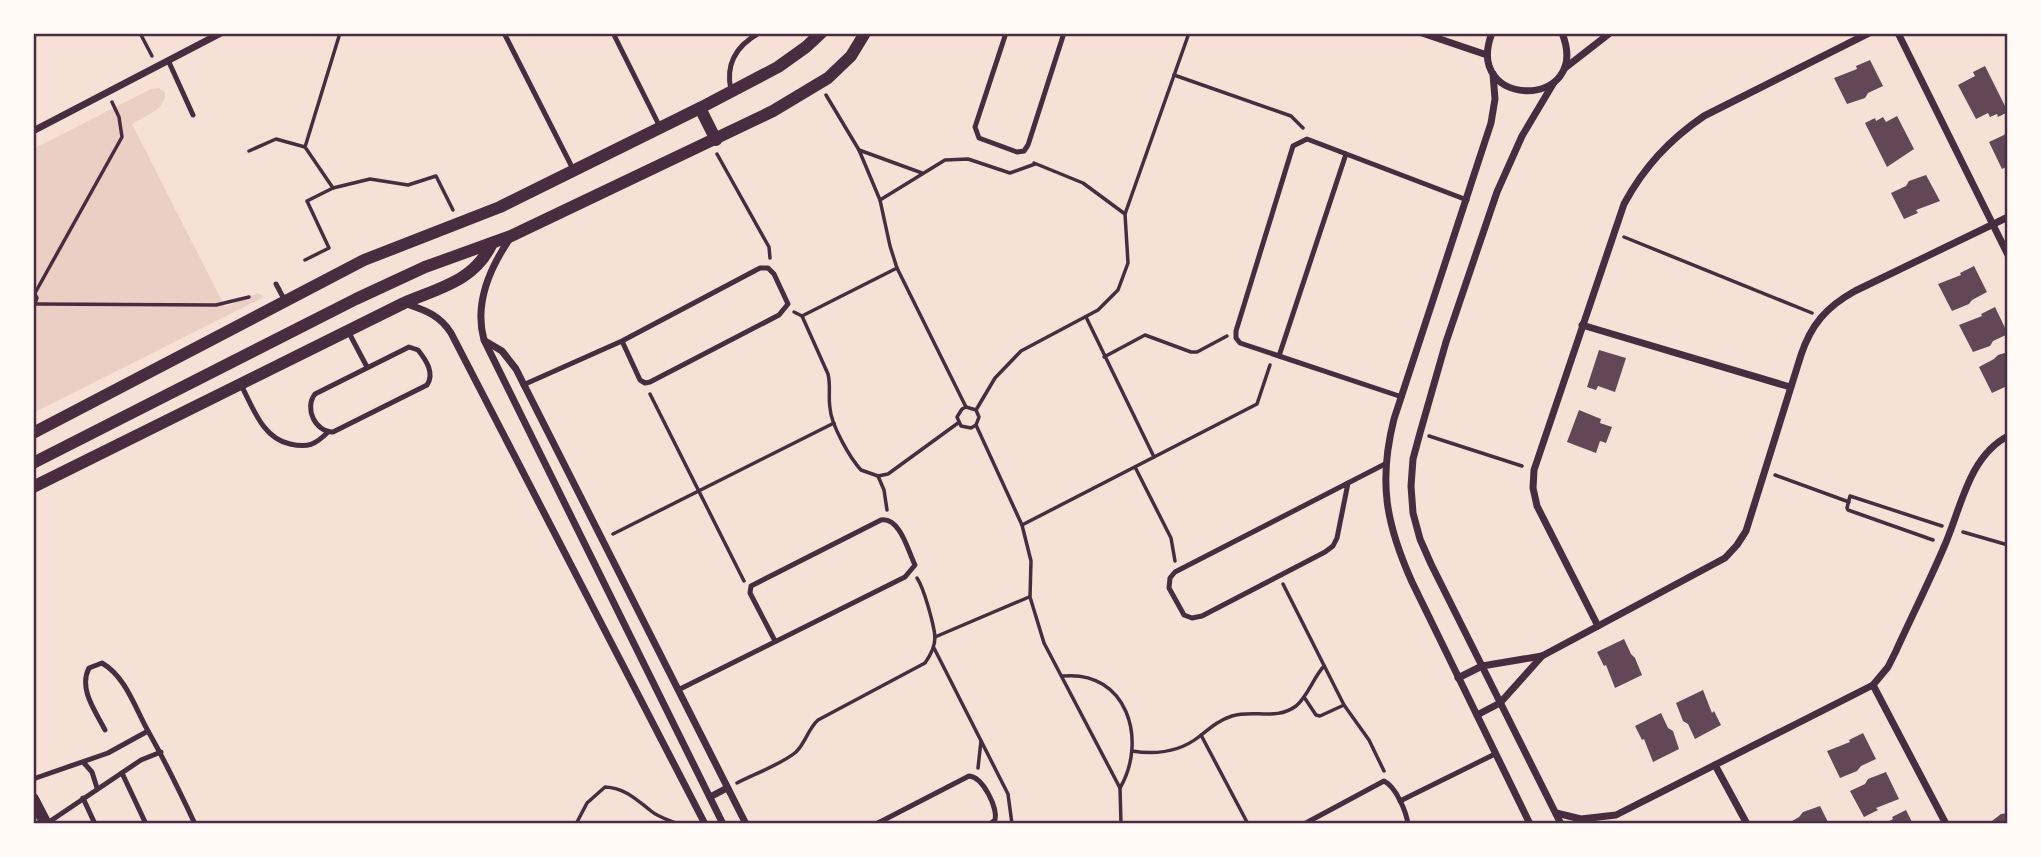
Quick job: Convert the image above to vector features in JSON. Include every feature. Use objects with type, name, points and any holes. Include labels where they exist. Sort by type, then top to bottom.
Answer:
[{"type":"street","points":[[33,131],[221,33]]},
{"type":"street","points":[[33,433],[363,260],[460,224],[700,108],[778,67],[821,33]]},
{"type":"street","points":[[33,463],[356,299],[425,267],[511,236],[714,141],[819,85],[851,56],[865,33]]},
{"type":"street","points":[[1422,33],[1487,55]]},
{"type":"street","points":[[1492,33],[1487,55],[1493,74],[1495,99],[1491,123],[1388,442],[1385,464],[1387,505],[1395,545],[1530,824]]},
{"type":"street","points":[[1562,33],[1567,44],[1564,68]]},
{"type":"street","points":[[1561,824],[1420,539],[1413,513],[1411,486],[1413,459],[1420,433],[1497,192],[1522,136],[1564,68],[1610,33]]},
{"type":"street","points":[[1598,626],[1537,506],[1533,488],[1534,470],[1623,204],[1638,178],[1657,154],[1679,133],[1704,116],[1869,33]]},
{"type":"street","points":[[1898,33],[2008,255]]},
{"type":"street","points":[[1493,74],[1510,89],[1521,92],[1532,93],[1553,84]]},
{"type":"street","points":[[700,108],[714,141]]},
{"type":"street","points":[[1458,678],[1482,666],[1542,656],[1725,558],[1745,531],[1808,335],[1820,317],[1836,302],[1855,291],[2008,217]]},
{"type":"street","points":[[511,236],[501,250],[487,281],[481,314],[484,340],[723,824]]},
{"type":"street","points":[[33,487],[404,303],[446,287],[468,275],[483,261],[492,243]]},
{"type":"street","points":[[404,303],[431,312],[451,333],[705,824]]},
{"type":"street","points":[[1582,325],[1790,387]]},
{"type":"street","points":[[484,340],[510,359],[746,824]]},
{"type":"street","points":[[1556,813],[1581,819],[1616,815],[1873,685],[1888,667],[1945,544],[1976,467],[1987,452],[2008,436]]},
{"type":"street","points":[[1477,715],[1500,703],[1542,656]]},
{"type":"street","points":[[1873,685],[1946,824]]},
{"type":"street","points":[[1715,765],[1747,824]]},
{"type":"street","points":[[710,797],[727,788]]},
{"type":"street","points":[[33,799],[46,824]]},
{"type":"street","points":[[1608,824],[1616,815]]},
{"type":"lane","points":[[504,33],[574,171]]},
{"type":"lane","points":[[613,33],[660,128]]},
{"type":"lane","points":[[731,91],[729,76],[732,59],[741,45],[759,33]]},
{"type":"lane","points":[[1006,33],[975,127],[979,138],[1017,152],[1024,151],[1028,145],[1064,33]]},
{"type":"lane","points":[[168,60],[193,115]]},
{"type":"lane","points":[[1402,397],[1240,343],[1236,338],[1293,146],[1307,139],[1467,200]]},
{"type":"lane","points":[[1276,355],[1346,154]]},
{"type":"lane","points":[[523,385],[622,341],[760,268],[768,268],[774,274],[788,304],[785,310],[650,382],[640,380],[622,341]]},
{"type":"lane","points":[[276,284],[285,301]]},
{"type":"lane","points":[[348,331],[367,368]]},
{"type":"lane","points":[[240,383],[267,432],[276,440],[308,447],[317,443],[328,432],[338,430],[423,388],[431,376],[422,354],[414,347],[409,347],[314,394],[309,409],[318,426],[328,432]]},
{"type":"lane","points":[[1348,483],[1333,546],[1202,616],[1192,618],[1184,615],[1170,588],[1170,578],[1175,572],[1348,483],[1385,464]]},
{"type":"lane","points":[[678,690],[905,578],[915,565],[895,523],[887,519],[881,520],[751,586],[750,593],[775,641]]},
{"type":"lane","points":[[105,730],[85,683],[89,668],[102,663],[111,668],[123,684],[161,752],[195,824]]},
{"type":"lane","points":[[33,779],[108,753],[148,731]]},
{"type":"lane","points":[[46,824],[141,760],[161,752]]},
{"type":"lane","points":[[1400,801],[1495,754]]},
{"type":"lane","points":[[84,763],[92,772],[97,788]]},
{"type":"lane","points":[[122,773],[146,824]]},
{"type":"lane","points":[[876,824],[969,776],[976,776],[982,782],[996,814],[995,820],[990,824]]},
{"type":"lane","points":[[1304,824],[1384,781],[1389,783],[1400,801],[1408,824]]},
{"type":"lane","points":[[83,798],[95,824]]},
{"type":"path","points":[[140,33],[157,65]]},
{"type":"path","points":[[305,147],[340,33]]},
{"type":"path","points":[[976,410],[995,378],[1021,351],[1086,317],[1109,301],[1124,277],[1128,248],[1125,214],[1189,33]]},
{"type":"path","points":[[1174,75],[1291,116],[1304,130],[1307,139]]},
{"type":"path","points":[[819,85],[859,150],[880,200],[897,268],[967,407],[976,410],[979,417],[976,425],[1022,525],[1031,561],[1030,597],[1044,643],[1120,789],[1121,824]]},
{"type":"path","points":[[33,309],[36,304],[34,292],[122,137],[119,117],[108,92]]},
{"type":"path","points":[[249,151],[276,139],[305,147],[333,188]]},
{"type":"path","points":[[714,141],[769,247],[771,259],[768,268]]},
{"type":"path","points":[[859,150],[922,173]]},
{"type":"path","points":[[880,200],[922,173],[952,158],[968,159],[1010,173],[1035,164],[1083,183],[1125,214]]},
{"type":"path","points":[[305,260],[329,248],[307,201],[333,188],[370,179],[408,185],[436,176],[460,224]]},
{"type":"path","points":[[1613,232],[1820,317]]},
{"type":"path","points":[[897,268],[802,316],[828,374],[829,405],[834,423],[858,467],[878,476],[888,474],[958,423]]},
{"type":"path","points":[[36,304],[216,304],[249,297]]},
{"type":"path","points":[[1086,317],[1154,458]]},
{"type":"path","points":[[1104,357],[1145,335],[1197,352],[1236,331]]},
{"type":"path","points":[[1022,525],[1257,404],[1276,355]]},
{"type":"path","points":[[645,383],[738,573],[751,586]]},
{"type":"path","points":[[958,423],[958,412],[967,407]]},
{"type":"path","points":[[601,540],[834,423]]},
{"type":"path","points":[[958,423],[966,428],[976,425]]},
{"type":"path","points":[[1420,433],[1534,470]]},
{"type":"path","points":[[1135,467],[1171,538],[1175,554],[1175,572]]},
{"type":"path","points":[[1764,472],[1849,502]]},
{"type":"path","points":[[878,476],[887,504],[887,519]]},
{"type":"path","points":[[1945,544],[1848,510],[1849,502],[1853,495],[1951,529],[2008,545]]},
{"type":"path","points":[[727,788],[794,753],[818,720],[918,669],[931,656],[935,637],[923,587],[911,572]]},
{"type":"path","points":[[1279,576],[1344,705],[1369,740],[1389,783]]},
{"type":"path","points":[[935,637],[1030,597]]},
{"type":"path","points":[[933,647],[1008,793],[1012,824]]},
{"type":"path","points":[[1132,751],[1169,751],[1192,742],[1211,726],[1233,716],[1283,712],[1304,697],[1312,680],[1324,666]]},
{"type":"path","points":[[1062,676],[1089,677],[1099,682],[1124,706],[1132,728],[1132,751],[1127,777],[1120,789]]},
{"type":"path","points":[[1304,697],[1316,715],[1320,716],[1344,705]]},
{"type":"path","points":[[1201,734],[1248,824]]},
{"type":"path","points":[[976,776],[981,738]]},
{"type":"path","points":[[576,824],[587,803],[605,787],[618,788],[639,800],[653,813],[678,824]]},
{"type":"shaded area","points":[[159,88],[165,92],[162,104],[154,112],[132,124],[225,307],[258,293],[264,297],[33,413],[33,149],[151,89]]},
{"type":"building","points":[[1870,60],[1883,86],[1868,93],[1865,98],[1847,104],[1834,78],[1857,69],[1856,66]]},
{"type":"building","points":[[1985,66],[2008,112],[1998,117],[1997,114],[1990,117],[1988,113],[1976,119],[1958,85],[1975,76],[1973,72]]},
{"type":"building","points":[[1897,116],[1914,149],[1887,167],[1865,123],[1883,117],[1886,122]]},
{"type":"building","points":[[2008,130],[2008,166],[2002,169],[1989,142]]},
{"type":"building","points":[[1926,175],[1940,201],[1916,210],[1918,213],[1904,219],[1891,193],[1906,186],[1909,181]]},
{"type":"building","points":[[1974,266],[1987,292],[1952,311],[1938,284],[1961,275],[1960,273]]},
{"type":"building","points":[[1995,307],[2008,334],[1993,341],[1990,346],[1973,352],[1959,325],[1982,316],[1981,314]]},
{"type":"building","points":[[1599,350],[1626,358],[1615,392],[1598,386],[1596,390],[1587,387]]},
{"type":"building","points":[[2008,352],[2007,386],[1992,393],[1979,367]]},
{"type":"building","points":[[1579,410],[1612,427],[1606,443],[1600,441],[1596,453],[1567,442]]},
{"type":"building","points":[[1624,639],[1642,675],[1615,688],[1606,665],[1604,666],[1597,652]]},
{"type":"building","points":[[1703,690],[1712,713],[1714,711],[1721,725],[1695,739],[1688,724],[1683,721],[1676,703]]},
{"type":"building","points":[[1661,713],[1668,728],[1673,731],[1679,749],[1653,762],[1644,739],[1642,740],[1635,726]]},
{"type":"building","points":[[1863,733],[1876,759],[1840,778],[1827,751],[1850,742],[1849,740]]},
{"type":"building","points":[[1886,772],[1899,799],[1876,808],[1878,810],[1864,817],[1850,791],[1865,784],[1868,779]]},
{"type":"building","points":[[1820,806],[1829,824],[1787,824],[1803,812]]},
{"type":"building","points":[[1906,810],[1913,824],[1884,824],[1893,819],[1892,817]]},
{"type":"building","points":[[2008,813],[2008,824],[1988,824],[2001,814]]}]
